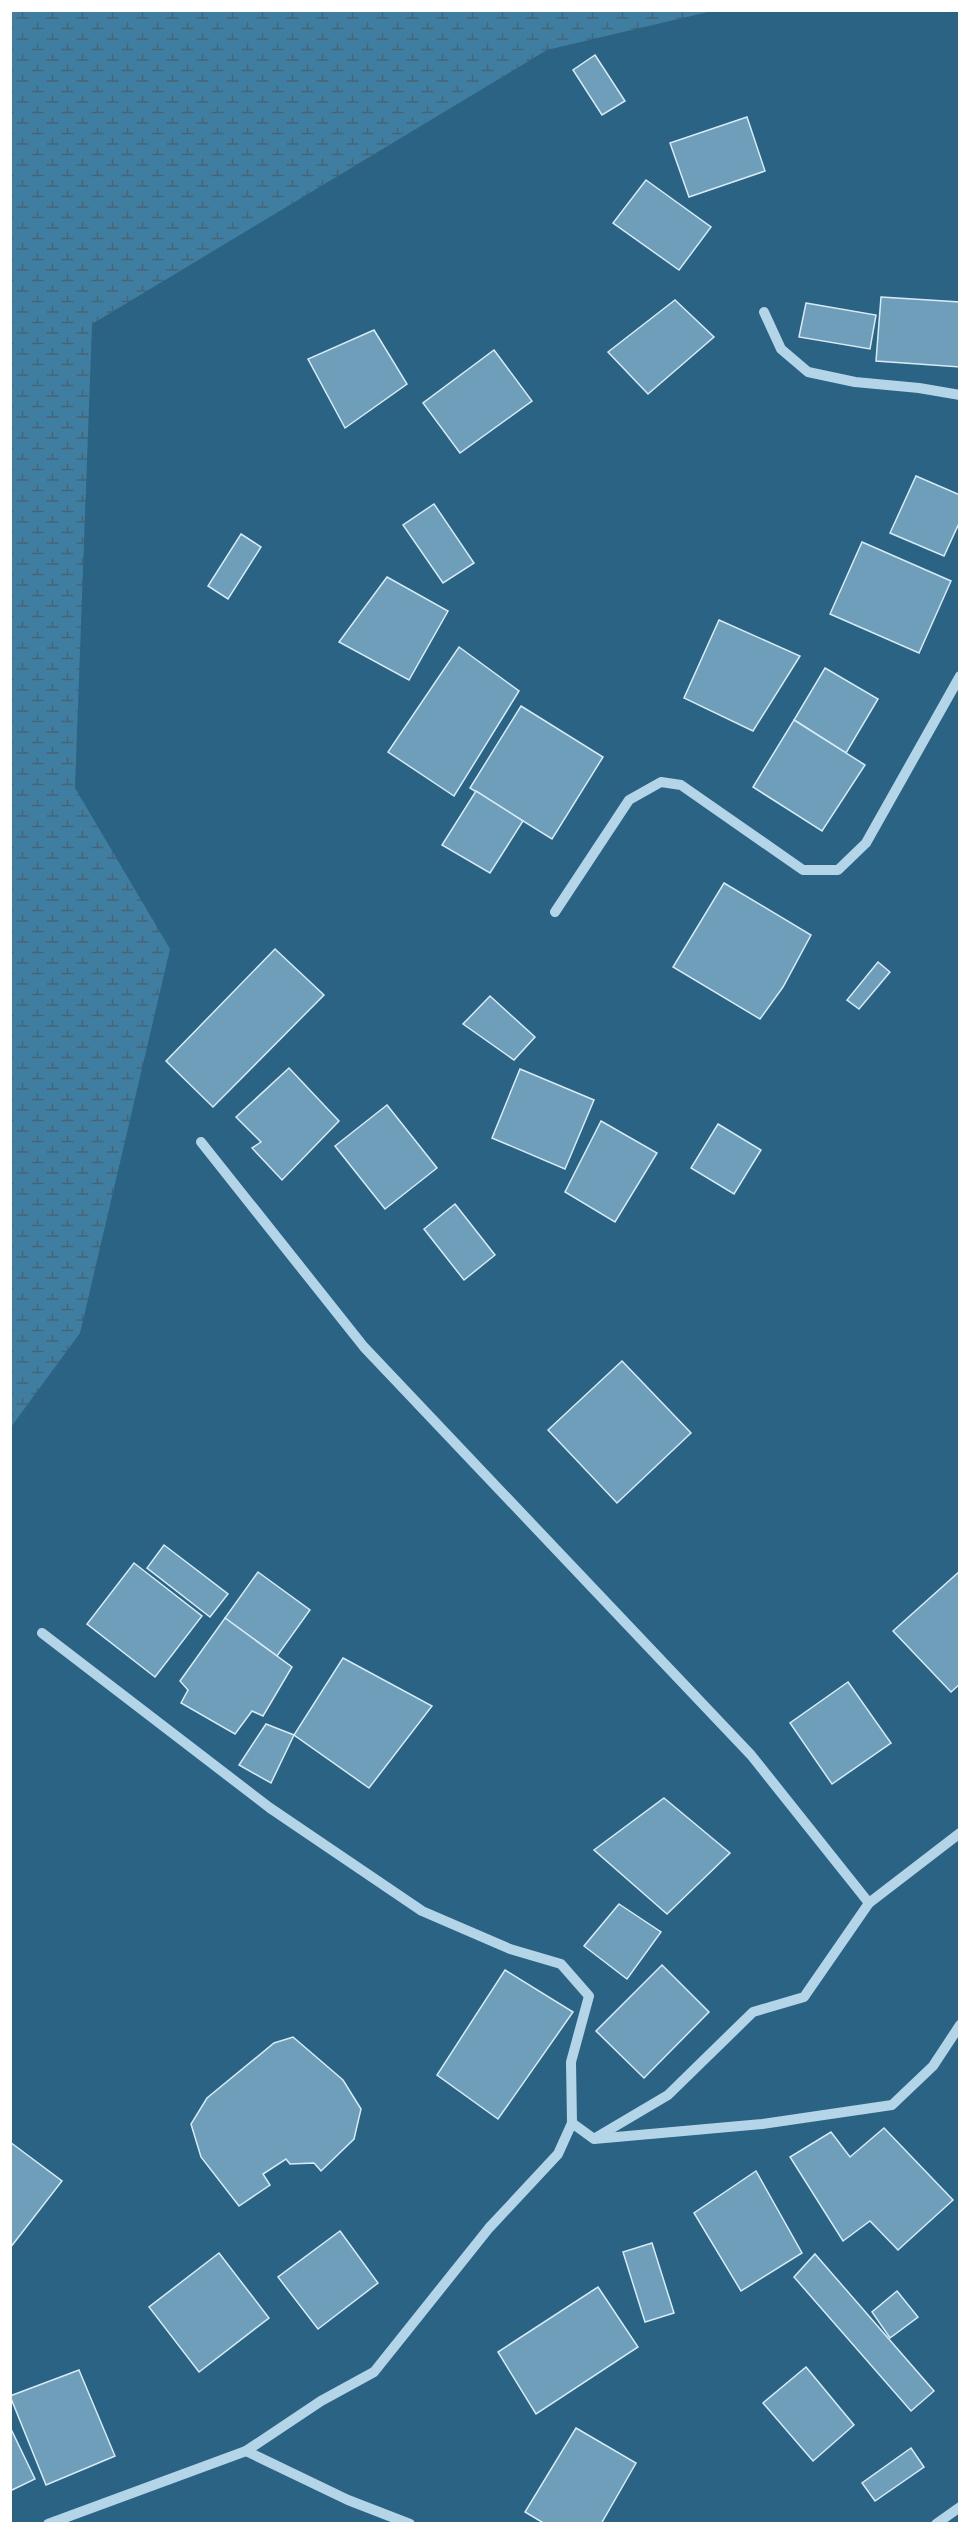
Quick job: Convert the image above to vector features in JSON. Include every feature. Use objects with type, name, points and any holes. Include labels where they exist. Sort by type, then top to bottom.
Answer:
[{"type":"street","points":[[764,312],[780,349],[808,372],[855,382],[919,388],[960,395]]},
{"type":"street","points":[[555,912],[629,800],[661,782],[681,785],[803,870],[838,870],[866,843],[956,679],[960,676]]},
{"type":"street","points":[[201,1142],[364,1347],[751,1755],[869,1903]]},
{"type":"street","points":[[42,1633],[270,1808],[422,1911],[510,1949],[561,1964],[589,1996],[571,2062],[572,2123],[558,2154],[489,2228],[374,2372],[321,2401],[246,2451],[48,2523]]},
{"type":"street","points":[[594,2139],[668,2095],[753,2012],[804,1997],[869,1903],[960,1833]]},
{"type":"street","points":[[572,2123],[594,2139],[762,2124],[892,2105],[933,2066],[960,2025]]},
{"type":"street","points":[[246,2451],[348,2500],[410,2523]]},
{"type":"street","points":[[936,2523],[960,2507]]},
{"type":"green space","points":[[11,10],[712,11],[547,50],[92,324],[75,788],[170,949],[80,1333],[11,1427]]},
{"type":"building","points":[[595,55],[625,101],[602,115],[573,70]]},
{"type":"building","points":[[747,117],[765,171],[689,197],[670,143]]},
{"type":"building","points":[[646,180],[711,227],[679,270],[613,223]]},
{"type":"building","points":[[881,297],[960,302],[960,367],[876,361]]},
{"type":"building","points":[[675,300],[714,337],[648,394],[608,352]]},
{"type":"building","points":[[806,303],[876,315],[870,349],[799,337]]},
{"type":"building","points":[[374,330],[407,384],[345,428],[308,359]]},
{"type":"building","points":[[494,350],[532,401],[460,453],[423,403]]},
{"type":"building","points":[[916,476],[960,495],[960,521],[944,556],[890,533]]},
{"type":"building","points":[[434,504],[474,563],[443,583],[403,525]]},
{"type":"building","points":[[241,534],[261,547],[228,599],[208,586]]},
{"type":"building","points":[[862,542],[951,581],[919,653],[830,614]]},
{"type":"building","points":[[387,577],[448,611],[409,680],[339,642]]},
{"type":"building","points":[[719,620],[800,656],[753,731],[684,698]]},
{"type":"building","points":[[459,647],[519,691],[454,796],[388,752]]},
{"type":"building","points":[[825,668],[878,699],[846,753],[794,720]]},
{"type":"building","points":[[521,706],[603,757],[552,839],[470,788]]},
{"type":"building","points":[[794,720],[865,765],[822,831],[753,787]]},
{"type":"building","points":[[476,791],[523,821],[490,873],[442,845]]},
{"type":"building","points":[[724,883],[811,935],[783,987],[760,1019],[673,967]]},
{"type":"building","points":[[275,949],[324,995],[213,1107],[166,1061]]},
{"type":"building","points":[[878,962],[890,972],[859,1009],[847,1000]]},
{"type":"building","points":[[490,996],[535,1037],[514,1060],[463,1024]]},
{"type":"building","points":[[289,1068],[339,1121],[282,1180],[252,1148],[261,1142],[236,1117]]},
{"type":"building","points":[[520,1069],[594,1100],[565,1169],[492,1138]]},
{"type":"building","points":[[387,1105],[437,1168],[385,1209],[335,1146]]},
{"type":"building","points":[[601,1121],[657,1153],[615,1222],[565,1192]]},
{"type":"building","points":[[718,1124],[761,1150],[734,1194],[691,1168]]},
{"type":"building","points":[[455,1204],[495,1255],[464,1280],[424,1229]]},
{"type":"building","points":[[622,1361],[691,1433],[617,1503],[548,1430]]},
{"type":"building","points":[[164,1545],[228,1594],[210,1617],[147,1568]]},
{"type":"building","points":[[134,1563],[202,1616],[155,1677],[87,1624]]},
{"type":"building","points":[[960,1571],[960,1684],[951,1692],[893,1631]]},
{"type":"building","points":[[258,1572],[310,1610],[277,1656],[225,1618]]},
{"type":"building","points":[[225,1618],[292,1667],[263,1716],[252,1711],[235,1734],[181,1703],[188,1690],[180,1681]]},
{"type":"building","points":[[343,1658],[432,1706],[369,1788],[294,1735]]},
{"type":"building","points":[[848,1682],[891,1743],[832,1784],[790,1723]]},
{"type":"building","points":[[266,1724],[294,1735],[271,1783],[239,1765]]},
{"type":"building","points":[[664,1798],[730,1853],[667,1914],[594,1850]]},
{"type":"building","points":[[619,1904],[661,1932],[627,1979],[584,1946]]},
{"type":"building","points":[[662,1965],[709,2012],[644,2078],[596,2031]]},
{"type":"building","points":[[505,1970],[573,2012],[498,2119],[437,2075]]},
{"type":"building","points":[[293,2037],[343,2080],[361,2109],[354,2139],[321,2171],[314,2163],[290,2164],[286,2159],[263,2174],[270,2185],[239,2206],[201,2157],[191,2124],[207,2098],[274,2043]]},
{"type":"building","points":[[884,2128],[953,2200],[898,2250],[870,2221],[843,2241],[790,2157],[831,2132],[850,2157]]},
{"type":"building","points":[[10,2142],[62,2181],[10,2248]]},
{"type":"building","points":[[756,2171],[802,2253],[741,2291],[694,2213]]},
{"type":"building","points":[[340,2231],[378,2283],[318,2329],[278,2277]]},
{"type":"building","points":[[652,2243],[674,2313],[645,2322],[623,2252]]},
{"type":"building","points":[[219,2253],[269,2318],[199,2372],[149,2307]]},
{"type":"building","points":[[815,2254],[934,2391],[911,2411],[794,2277]]},
{"type":"building","points":[[598,2287],[638,2347],[536,2414],[498,2352]]},
{"type":"building","points":[[897,2291],[918,2317],[890,2338],[872,2312]]},
{"type":"building","points":[[806,2367],[854,2425],[813,2461],[763,2403]]},
{"type":"building","points":[[79,2370],[115,2456],[46,2485],[10,2396]]},
{"type":"building","points":[[10,2427],[35,2479],[10,2491]]},
{"type":"building","points":[[576,2428],[636,2463],[601,2524],[545,2524],[525,2512]]},
{"type":"building","points":[[911,2448],[924,2467],[875,2501],[862,2483]]}]
